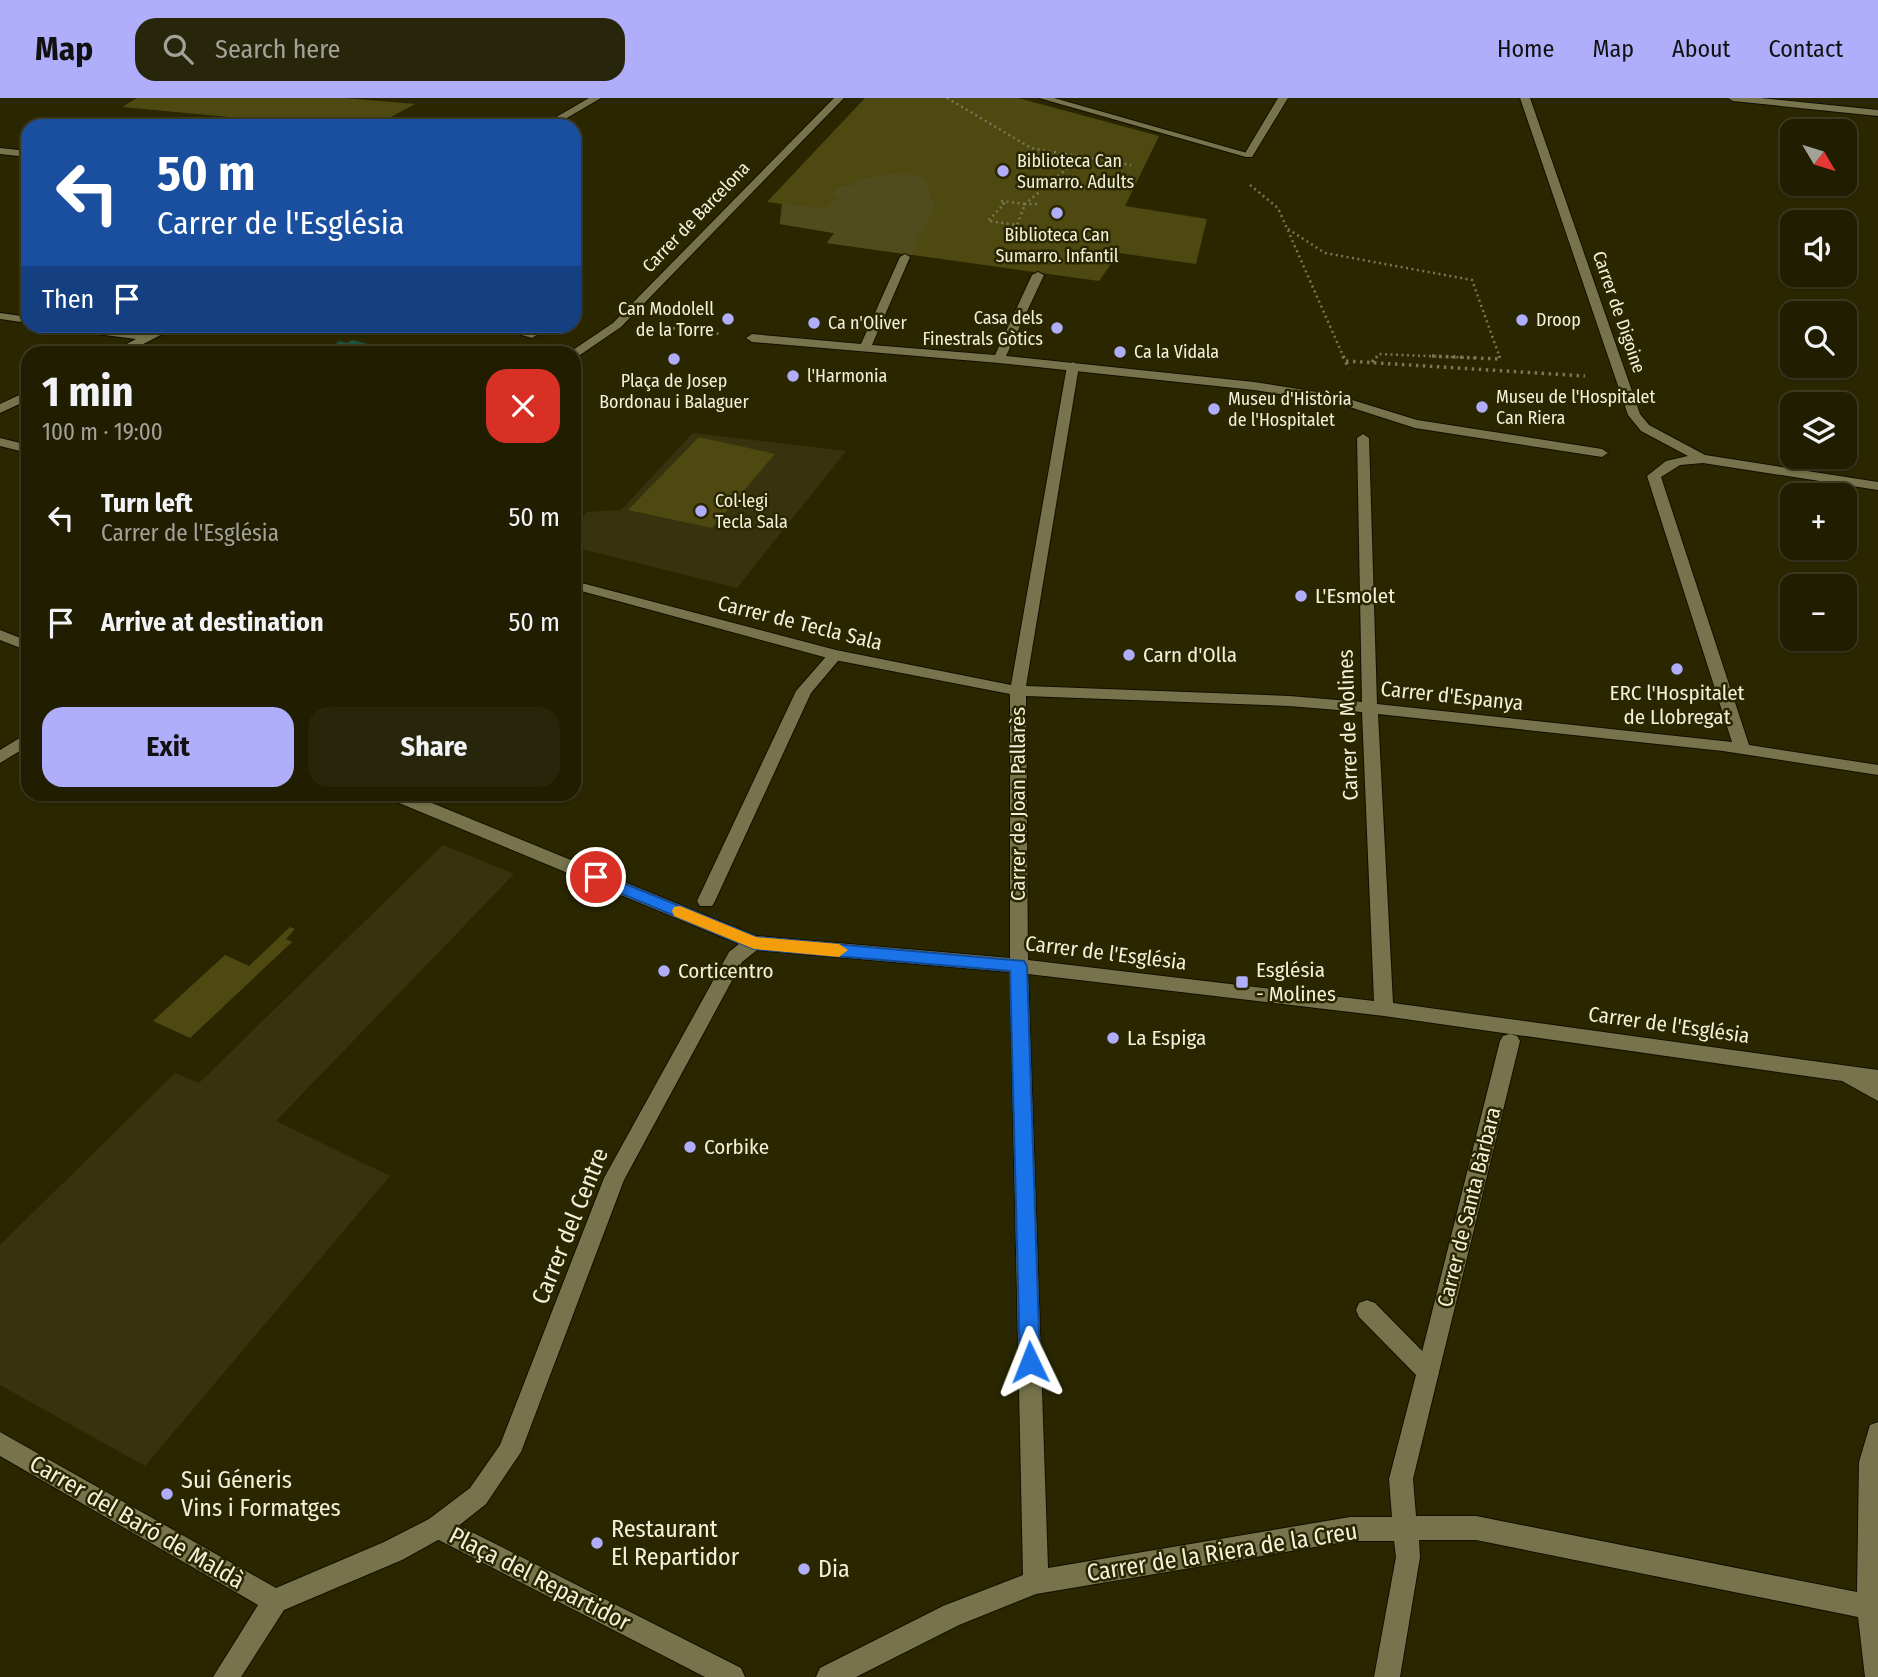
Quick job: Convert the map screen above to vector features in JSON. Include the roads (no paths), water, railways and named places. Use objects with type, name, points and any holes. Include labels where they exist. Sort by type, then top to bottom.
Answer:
[{"type":"street","points":[[558,119],[596,98]]},
{"type":"street","name":"Carrer de Barcelona","points":[[581,350],[617,325],[839,98]]},
{"type":"street","points":[[1044,98],[1249,155],[1283,98]]},
{"type":"street","name":"Carrer de Digoine","points":[[1525,98],[1634,415],[1645,428],[1703,459]]},
{"type":"street","points":[[1732,98],[1878,113]]},
{"type":"street","points":[[0,151],[21,153]]},
{"type":"street","points":[[865,348],[905,257]]},
{"type":"street","points":[[999,359],[1038,275]]},
{"type":"street","points":[[0,316],[21,319]]},
{"type":"street","points":[[118,333],[148,337]]},
{"type":"street","points":[[130,346],[157,333]]},
{"type":"street","points":[[528,333],[533,334]]},
{"type":"street","points":[[752,338],[1073,366],[1254,386],[1336,399],[1415,424],[1602,453]]},
{"type":"street","name":"Carrer de Joan Pallarès","points":[[1037,1582],[1018,966],[1018,691],[1073,366]]},
{"type":"street","points":[[0,409],[21,398]]},
{"type":"street","name":"Carrer de Molines","points":[[1363,438],[1369,708],[1384,1009]]},
{"type":"street","points":[[0,442],[21,447]]},
{"type":"street","points":[[1742,749],[1654,476],[1664,466],[1676,460],[1703,459],[1878,486]]},
{"type":"street","name":"Carrer de Tecla Sala","points":[[581,587],[835,655],[1018,691]]},
{"type":"street","points":[[0,635],[21,643]]},
{"type":"street","points":[[706,901],[804,691],[835,655]]},
{"type":"street","name":"Carrer d'Espanya","points":[[1018,691],[1289,701],[1369,708],[1742,749],[1878,771]]},
{"type":"street","points":[[0,758],[21,743]]},
{"type":"street","name":"Carrer de l'Església","points":[[410,801],[754,943],[1018,966],[1384,1009],[1511,1033],[1878,1077]]},
{"type":"street","name":"Carrer del Centre","points":[[438,1527],[478,1496],[509,1452],[614,1178],[735,957],[754,943]]},
{"type":"street","name":"Carrer de Santa Bàrbara","points":[[1387,1677],[1408,1557],[1401,1479],[1511,1033]]},
{"type":"street","points":[[1837,1071],[1878,1093]]},
{"type":"street","points":[[1367,1310],[1428,1372]]},
{"type":"street","points":[[1878,1433],[1871,1462],[1878,1677]]},
{"type":"street","name":"Carrer del Baró de Maldà","points":[[0,1443],[275,1601]]},
{"type":"street","name":"Plaça del Repartidor","points":[[275,1601],[393,1551],[438,1527],[732,1677]]},
{"type":"street","name":"Carrer de la Riera de la Creu","points":[[830,1677],[952,1615],[1037,1582],[1350,1529],[1476,1528],[1874,1610]]},
{"type":"street","points":[[226,1677],[275,1601]]},
{"type":"place","name":"Biblioteca Can Sumarro. Adults","points":[[1003,171]]},
{"type":"place","name":"Biblioteca Can Sumarro. Infantil","points":[[1057,213]]},
{"type":"place","name":"Can Modolell de la Torre","points":[[728,319]]},
{"type":"place","name":"Droop","points":[[1522,320]]},
{"type":"place","name":"Ca n'Oliver","points":[[814,323]]},
{"type":"place","name":"Casa dels Finestrals Gòtics","points":[[1057,328]]},
{"type":"place","name":"Ca la Vidala","points":[[1120,352]]},
{"type":"place","name":"Plaça de Josep Bordonau i Balaguer","points":[[674,359]]},
{"type":"place","name":"l'Harmonia","points":[[793,376]]},
{"type":"place","name":"Museu de l'Hospitalet Can Riera","points":[[1482,407]]},
{"type":"place","name":"Museu d'Història de l'Hospitalet","points":[[1214,409]]},
{"type":"place","name":"Col·legi Tecla Sala","points":[[701,511]]},
{"type":"place","name":"L'Esmolet","points":[[1301,596]]},
{"type":"place","name":"Carn d'Olla","points":[[1129,655]]},
{"type":"place","name":"ERC l'Hospitalet de Llobregat","points":[[1677,669]]},
{"type":"place","name":"Corticentro","points":[[664,971]]},
{"type":"place","name":"Església - Molines","points":[[1242,982]]},
{"type":"place","name":"La Espiga","points":[[1113,1038]]},
{"type":"place","name":"Corbike","points":[[690,1147]]},
{"type":"place","name":"Sui Géneris Vins i Formatges","points":[[167,1494]]},
{"type":"place","name":"Restaurant El Repartidor","points":[[597,1543]]},
{"type":"place","name":"Dia","points":[[804,1569]]}]
